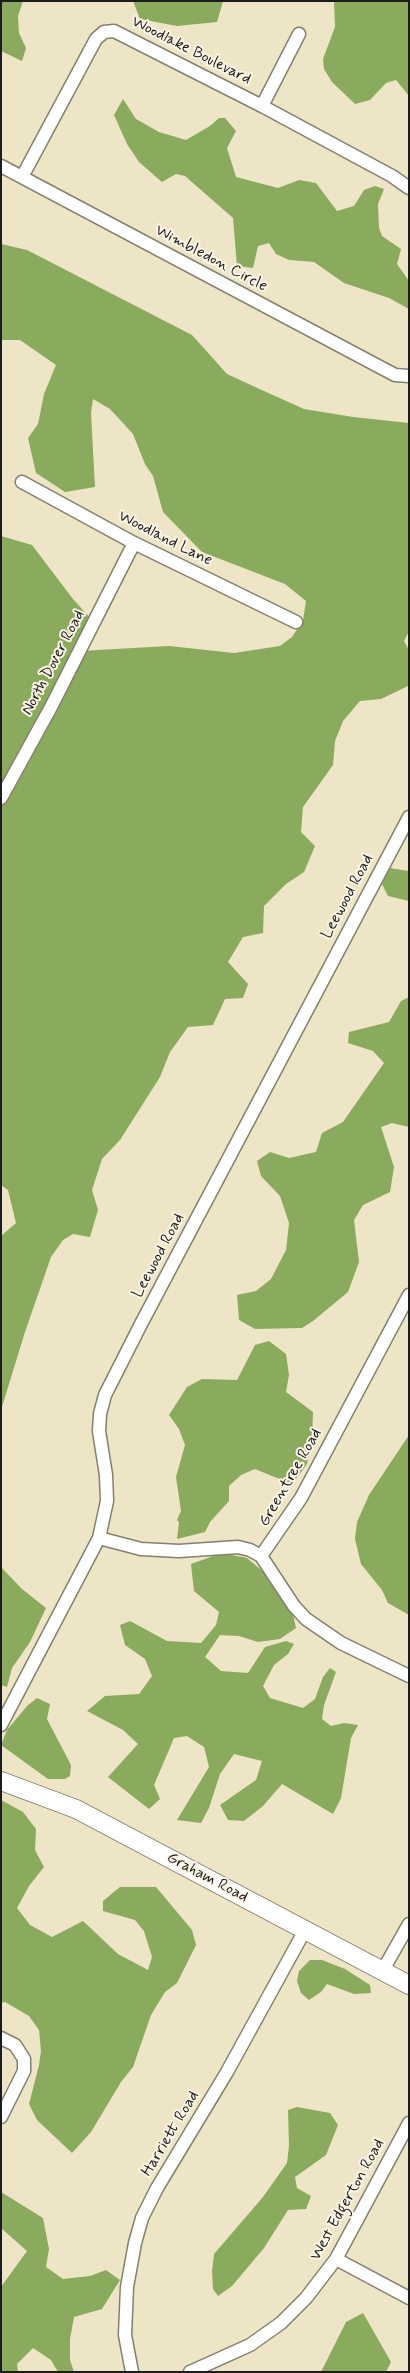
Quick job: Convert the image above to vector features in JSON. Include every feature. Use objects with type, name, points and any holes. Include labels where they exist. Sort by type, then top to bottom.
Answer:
[{"type":"main road","name":"Graham Road","points":[[1,1781],[76,1809],[409,1985]]},
{"type":"street","name":"Woodlake Boulevard","points":[[22,177],[96,39],[109,31],[117,31],[262,106],[392,176],[409,188]]},
{"type":"street","points":[[262,106],[299,34]]},
{"type":"street","name":"Wimbledon Circle","points":[[1,166],[396,375],[408,377]]},
{"type":"street","name":"Woodland Lane","points":[[22,482],[134,543],[296,622]]},
{"type":"street","name":"North Dover Road","points":[[1,798],[51,707],[134,543]]},
{"type":"street","name":"Leewood Road","points":[[1,1725],[99,1538],[107,1501],[106,1475],[99,1431],[100,1414],[105,1395],[125,1353],[409,817]]},
{"type":"street","name":"Greentree Road","points":[[261,1556],[302,1498],[409,1295]]},
{"type":"street","points":[[99,1538],[142,1549],[179,1551],[238,1547],[250,1550],[261,1556],[294,1606],[306,1619],[341,1642],[409,1676]]},
{"type":"street","points":[[383,1970],[409,1924]]},
{"type":"street","name":"Harriett Road","points":[[132,2372],[126,2334],[127,2287],[135,2243],[142,2218],[157,2188],[227,2072],[305,1930]]},
{"type":"street","points":[[1,2038],[15,2045],[24,2059],[24,2072],[1,2117]]},
{"type":"street","name":"West Edgerton Road","points":[[190,2372],[250,2345],[273,2329],[306,2298],[336,2259],[409,2124]]},
{"type":"street","points":[[336,2259],[409,2298]]},
{"type":"green space","points":[[1,1],[23,1],[18,16],[19,33],[26,48],[22,61],[1,51]]},
{"type":"green space","points":[[133,1],[223,1],[217,22],[177,26],[140,19]]},
{"type":"green space","points":[[334,1],[409,1],[409,96],[396,80],[386,83],[370,100],[355,104],[332,82],[324,69],[323,59],[335,27]]},
{"type":"green space","points":[[123,99],[136,119],[159,132],[186,140],[210,126],[219,118],[225,118],[236,131],[227,148],[236,177],[278,188],[299,180],[316,183],[337,211],[354,206],[364,190],[375,186],[384,189],[378,204],[379,228],[382,236],[401,249],[397,264],[409,281],[409,309],[389,298],[344,283],[314,262],[289,260],[276,254],[269,243],[258,246],[253,268],[237,266],[233,218],[185,176],[176,174],[162,182],[139,162],[127,144],[114,115]]},
{"type":"green space","points":[[1,244],[27,250],[192,335],[227,374],[304,409],[409,423],[409,631],[404,641],[409,650],[408,686],[381,699],[360,701],[343,721],[335,741],[333,765],[303,807],[301,832],[315,846],[304,872],[286,884],[264,906],[263,933],[243,937],[228,962],[248,984],[243,998],[225,999],[213,1025],[188,1027],[170,1052],[160,1077],[120,1140],[102,1159],[92,1190],[98,1210],[90,1237],[73,1234],[63,1240],[51,1257],[1,1410],[1,1236],[16,1223],[8,1190],[1,1185],[1,536],[32,545],[73,599],[91,619],[80,651],[169,646],[234,653],[280,646],[292,637],[303,620],[306,601],[285,584],[202,552],[163,512],[153,476],[145,464],[133,434],[110,409],[93,399],[91,413],[95,487],[65,492],[36,473],[28,438],[38,424],[44,394],[56,365],[20,340],[1,340]]},
{"type":"green space","points":[[389,868],[409,871],[409,901],[388,896],[382,884]]},
{"type":"green space","points":[[409,997],[409,1127],[392,1123],[381,1127],[394,1167],[390,1192],[363,1205],[354,1220],[359,1262],[348,1292],[302,1328],[255,1329],[239,1320],[237,1295],[256,1291],[271,1279],[286,1250],[289,1223],[280,1196],[261,1176],[257,1161],[270,1152],[289,1158],[316,1152],[322,1133],[343,1122],[384,1063],[373,1051],[348,1043],[349,1032],[389,1022],[401,1001]]},
{"type":"green space","points":[[269,1341],[286,1354],[289,1375],[286,1392],[313,1412],[312,1440],[307,1464],[292,1484],[255,1469],[241,1475],[229,1486],[229,1501],[210,1522],[205,1532],[177,1539],[179,1522],[177,1520],[181,1511],[176,1477],[185,1445],[179,1429],[169,1415],[187,1387],[202,1379],[237,1380],[255,1345]]},
{"type":"green space","points":[[409,1435],[409,1615],[388,1603],[382,1590],[361,1564],[355,1539],[357,1522],[369,1495]]},
{"type":"green space","points":[[222,1553],[247,1558],[272,1579],[292,1610],[296,1628],[280,1639],[258,1642],[239,1636],[220,1635],[205,1657],[221,1671],[248,1673],[265,1647],[286,1641],[294,1644],[288,1654],[274,1665],[263,1686],[270,1698],[303,1708],[315,1699],[323,1677],[330,1668],[336,1672],[324,1705],[322,1719],[331,1726],[344,1723],[358,1725],[351,1738],[341,1798],[333,1814],[282,1784],[263,1806],[244,1821],[228,1820],[220,1805],[256,1780],[262,1761],[234,1754],[220,1774],[209,1808],[201,1823],[177,1820],[209,1767],[204,1747],[187,1736],[174,1738],[154,1785],[160,1799],[149,1809],[108,1777],[138,1744],[123,1730],[87,1711],[105,1696],[139,1694],[152,1676],[145,1659],[125,1645],[120,1625],[130,1621],[167,1641],[201,1643],[216,1625],[219,1612],[194,1591],[191,1564]]},
{"type":"green space","points":[[1,1567],[22,1589],[46,1608],[30,1642],[12,1668],[7,1687],[1,1685]]},
{"type":"green space","points":[[37,1698],[50,1704],[47,1719],[71,1765],[70,1776],[65,1779],[48,1779],[1,1745],[7,1730],[27,1706]]},
{"type":"green space","points":[[1,1800],[23,1812],[36,1829],[35,1850],[44,1867],[29,1886],[17,1908],[30,1925],[52,1937],[83,1921],[118,1954],[148,1970],[152,1957],[144,1931],[135,1920],[103,1911],[103,1901],[120,1887],[156,1887],[192,1930],[196,1945],[177,1983],[165,1992],[151,2015],[133,2067],[121,2082],[91,2132],[72,2153],[37,2120],[29,2104],[41,2051],[39,2030],[29,2016],[5,2002],[1,2003]]},
{"type":"green space","points":[[310,1960],[322,1960],[345,1969],[370,1985],[371,1993],[354,1994],[327,1984],[321,1992],[309,2000],[301,1993],[297,1981],[299,1971]]},
{"type":"green space","points":[[297,2107],[330,2113],[338,2125],[326,2155],[295,2177],[297,2188],[311,2196],[306,2209],[288,2210],[264,2248],[232,2286],[218,2296],[213,2289],[212,2271],[214,2254],[263,2197],[287,2163],[289,2146],[288,2110]]},
{"type":"green space","points":[[1,2192],[43,2218],[49,2249],[46,2267],[63,2279],[90,2276],[106,2270],[120,2280],[102,2309],[74,2317],[70,2339],[70,2360],[74,2372],[58,2372],[51,2360],[33,2348],[17,2364],[18,2372],[1,2372],[1,2287],[27,2251],[1,2228]]},
{"type":"green space","points":[[363,2313],[391,2362],[386,2372],[321,2372],[346,2322]]}]
